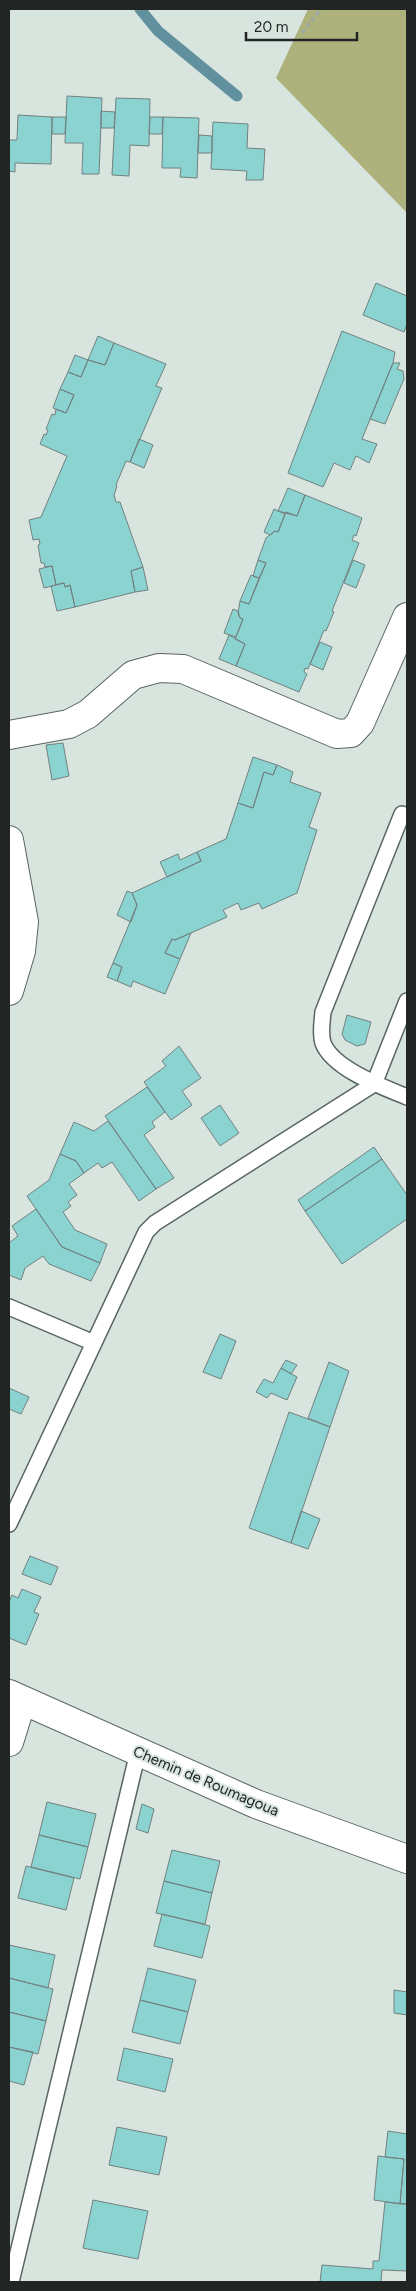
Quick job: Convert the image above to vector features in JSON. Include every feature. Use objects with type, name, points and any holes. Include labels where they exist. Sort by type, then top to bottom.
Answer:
[{"type":"street","points":[[9,735],[69,724],[88,714],[133,676],[159,668],[183,669],[337,734],[351,733],[360,723],[407,617]]},
{"type":"street","points":[[9,840],[24,922],[21,951],[9,991]]},
{"type":"street","points":[[9,1742],[15,1697]]},
{"type":"street","name":"Chemin de Roumagoua","points":[[15,1697],[256,1804],[407,1859]]},
{"type":"lane","points":[[402,814],[323,1012],[321,1029],[324,1044],[332,1058],[374,1084],[407,1097]]},
{"type":"lane","points":[[9,1524],[146,1232],[155,1223],[374,1084],[407,1001]]},
{"type":"lane","points":[[9,1307],[94,1343]]},
{"type":"lane","points":[[11,2282],[138,1752]]},
{"type":"path","points":[[302,33],[322,9]]},
{"type":"green space","points":[[308,9],[407,9],[407,213],[276,78]]},
{"type":"building","points":[[67,96],[102,98],[99,174],[82,174],[83,143],[65,143]]},
{"type":"building","points":[[116,98],[150,99],[149,146],[130,145],[129,176],[112,175]]},
{"type":"building","points":[[101,111],[115,112],[114,128],[101,128]]},
{"type":"building","points":[[18,115],[52,117],[51,164],[15,163],[15,172],[9,171],[9,140],[17,140]]},
{"type":"building","points":[[52,117],[66,117],[65,134],[52,134]]},
{"type":"building","points":[[150,117],[163,117],[162,134],[149,134]]},
{"type":"building","points":[[163,117],[199,118],[197,178],[180,177],[181,168],[162,168]]},
{"type":"building","points":[[213,122],[248,124],[247,148],[265,149],[263,180],[246,180],[247,171],[211,169]]},
{"type":"building","points":[[199,135],[212,136],[212,153],[198,153]]},
{"type":"building","points":[[376,283],[407,296],[407,324],[404,332],[363,315]]},
{"type":"building","points":[[342,331],[395,352],[393,363],[362,439],[377,444],[369,463],[356,456],[350,470],[334,463],[323,487],[288,473]]},
{"type":"building","points":[[98,336],[114,343],[105,365],[88,360]]},
{"type":"building","points":[[114,343],[166,364],[156,386],[162,388],[130,462],[126,461],[114,495],[116,502],[120,502],[143,567],[131,571],[135,592],[75,607],[70,585],[65,587],[64,583],[56,585],[52,566],[45,567],[44,563],[41,563],[39,539],[33,540],[29,520],[41,517],[67,456],[40,444],[48,430],[46,429],[52,414],[55,415],[56,409],[66,413],[74,395],[60,389],[68,372],[81,377],[88,360],[105,365]]},
{"type":"building","points":[[75,355],[88,360],[81,377],[68,372]]},
{"type":"building","points":[[393,363],[400,363],[397,369],[403,371],[404,379],[385,424],[370,419]]},
{"type":"building","points":[[60,389],[74,395],[66,413],[53,408]]},
{"type":"building","points":[[139,439],[153,445],[144,468],[130,462]]},
{"type":"building","points":[[288,488],[305,495],[297,516],[278,511]]},
{"type":"building","points":[[305,495],[362,518],[356,536],[354,535],[352,540],[359,543],[326,631],[324,630],[308,669],[305,668],[304,672],[307,674],[299,692],[236,666],[245,644],[235,639],[243,619],[240,618],[238,613],[240,601],[249,604],[266,563],[258,560],[266,538],[275,531],[278,532],[286,512],[297,516]]},
{"type":"building","points":[[274,509],[285,514],[278,532],[275,531],[270,535],[264,532]]},
{"type":"building","points":[[258,560],[266,563],[259,578],[253,576]]},
{"type":"building","points":[[353,560],[365,565],[356,588],[344,583]]},
{"type":"building","points":[[52,566],[56,585],[44,588],[39,569]]},
{"type":"building","points":[[143,567],[148,590],[135,592],[131,571]]},
{"type":"building","points":[[251,575],[259,578],[249,604],[240,601]]},
{"type":"building","points":[[64,583],[65,587],[70,585],[75,607],[57,611],[51,586]]},
{"type":"building","points":[[233,609],[238,611],[240,618],[243,619],[236,637],[224,633]]},
{"type":"building","points":[[229,635],[245,644],[236,666],[219,659]]},
{"type":"building","points":[[320,642],[332,647],[323,670],[310,664]]},
{"type":"building","points":[[63,743],[69,776],[52,780],[46,745]]},
{"type":"building","points":[[253,757],[277,765],[273,775],[264,772],[253,808],[238,803]]},
{"type":"building","points":[[277,765],[293,772],[290,782],[321,793],[309,827],[317,830],[297,893],[262,909],[259,903],[241,910],[238,903],[223,910],[227,917],[175,940],[172,939],[165,953],[180,959],[165,994],[133,981],[131,987],[117,981],[122,967],[113,963],[137,905],[132,893],[201,861],[197,852],[226,839],[238,803],[253,808],[264,772],[273,775]]},
{"type":"building","points":[[197,852],[201,861],[167,877],[160,862],[178,854],[180,860]]},
{"type":"building","points":[[127,891],[132,893],[137,905],[131,922],[117,915]]},
{"type":"building","points":[[191,933],[180,959],[165,953],[172,939],[175,940]]},
{"type":"building","points":[[113,963],[122,967],[117,981],[107,977]]},
{"type":"building","points":[[347,1015],[371,1022],[365,1044],[357,1046],[345,1040],[342,1034]]},
{"type":"building","points":[[179,1046],[201,1078],[182,1091],[192,1105],[171,1120],[144,1082],[166,1066],[162,1061]]},
{"type":"building","points":[[147,1087],[165,1112],[152,1122],[155,1127],[144,1135],[174,1178],[156,1189],[105,1116]]},
{"type":"building","points":[[220,1105],[239,1133],[220,1146],[201,1118]]},
{"type":"building","points":[[108,1121],[156,1189],[139,1201],[112,1162],[102,1168],[98,1163],[84,1173],[76,1161],[60,1154],[74,1122],[94,1131]]},
{"type":"building","points":[[374,1147],[382,1159],[305,1211],[298,1200]]},
{"type":"building","points":[[60,1154],[76,1161],[84,1173],[69,1184],[77,1195],[68,1202],[71,1206],[63,1212],[75,1230],[107,1244],[100,1263],[62,1247],[27,1196],[49,1180]]},
{"type":"building","points":[[382,1159],[407,1195],[407,1219],[342,1264],[305,1211]]},
{"type":"building","points":[[36,1209],[62,1247],[100,1263],[91,1281],[49,1264],[43,1256],[25,1268],[21,1280],[9,1275],[9,1243],[18,1236],[12,1226]]},
{"type":"building","points":[[220,1334],[236,1341],[221,1379],[203,1372]]},
{"type":"building","points":[[286,1360],[297,1365],[291,1374],[281,1368]]},
{"type":"building","points":[[329,1362],[349,1371],[330,1427],[308,1418]]},
{"type":"building","points":[[281,1368],[297,1377],[287,1400],[271,1393],[267,1398],[256,1392],[264,1379],[273,1383]]},
{"type":"building","points":[[9,1388],[29,1397],[21,1414],[9,1409]]},
{"type":"building","points":[[289,1412],[330,1427],[291,1543],[249,1528]]},
{"type":"building","points":[[301,1511],[320,1519],[308,1549],[291,1543]]},
{"type":"building","points":[[30,1556],[58,1567],[51,1585],[22,1574]]},
{"type":"building","points":[[22,1589],[41,1597],[34,1612],[39,1614],[26,1645],[9,1638],[9,1602],[12,1595],[18,1598]]},
{"type":"building","points":[[47,1802],[96,1814],[88,1847],[39,1835]]},
{"type":"building","points":[[142,1804],[154,1809],[148,1833],[136,1829]]},
{"type":"building","points":[[39,1835],[88,1847],[80,1879],[31,1867]]},
{"type":"building","points":[[172,1850],[220,1861],[212,1893],[164,1881]]},
{"type":"building","points":[[26,1866],[74,1878],[66,1910],[18,1898]]},
{"type":"building","points":[[164,1881],[212,1893],[205,1924],[156,1913]]},
{"type":"building","points":[[162,1914],[210,1926],[202,1958],[154,1946]]},
{"type":"building","points":[[9,1945],[55,1955],[48,1988],[9,1978]]},
{"type":"building","points":[[148,1968],[196,1980],[188,2012],[140,2000]]},
{"type":"building","points":[[9,1978],[53,1989],[46,2021],[9,2012]]},
{"type":"building","points":[[394,1990],[407,1992],[407,2015],[394,2013]]},
{"type":"building","points":[[140,2000],[188,2012],[180,2044],[132,2032]]},
{"type":"building","points":[[9,2012],[46,2021],[38,2054],[9,2047]]},
{"type":"building","points":[[9,2047],[33,2052],[24,2085],[9,2081]]},
{"type":"building","points":[[124,2048],[173,2059],[165,2092],[117,2080]]},
{"type":"building","points":[[117,2127],[167,2137],[159,2175],[109,2165]]},
{"type":"building","points":[[388,2131],[407,2134],[407,2204],[400,2204],[404,2159],[385,2157]]},
{"type":"building","points":[[378,2156],[404,2159],[400,2204],[374,2200]]},
{"type":"building","points":[[93,2200],[148,2211],[138,2259],[83,2248]]},
{"type":"building","points":[[385,2202],[407,2204],[407,2271],[382,2270],[381,2282],[320,2282],[322,2265],[373,2269],[373,2261],[379,2261]]},
{"type":"waterway","points":[[140,9],[158,31],[237,96]]}]
